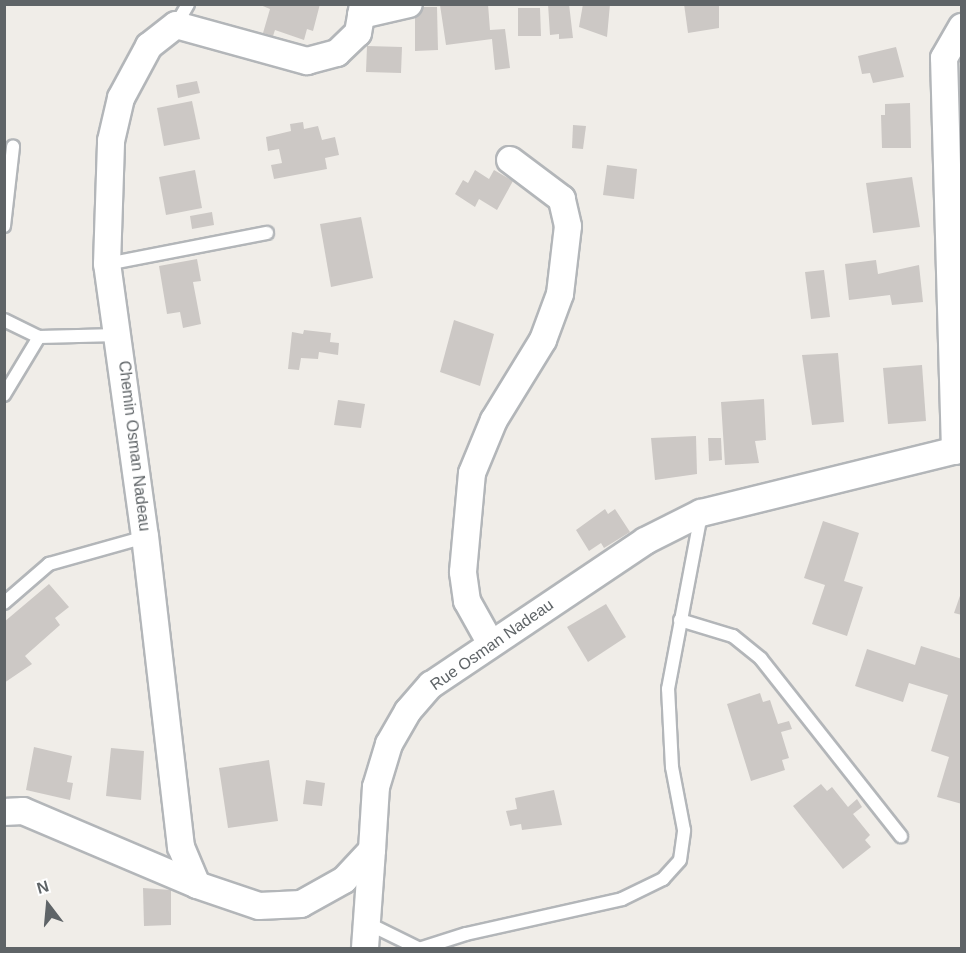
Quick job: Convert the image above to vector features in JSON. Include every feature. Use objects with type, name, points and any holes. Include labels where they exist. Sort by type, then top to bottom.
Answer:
[{"type":"street","points":[[182,15],[307,62],[337,53],[357,33],[362,10],[409,4]]},
{"type":"street","name":"Chemin Osman Nadeau","points":[[182,15],[150,46],[121,98],[111,141],[107,264],[119,335],[146,537],[181,847],[197,885]]},
{"type":"street","points":[[958,450],[944,58],[962,27]]},
{"type":"street","points":[[490,644],[467,601],[463,572],[472,473],[494,420],[543,340],[560,294],[568,226],[561,199],[510,160]]},
{"type":"street","name":"Rue Osman Nadeau","points":[[366,936],[376,787],[389,744],[408,711],[431,685],[645,541],[701,513],[958,450]]},
{"type":"street","points":[[4,812],[23,812],[197,885],[259,906],[301,904],[344,880],[372,850]]},
{"type":"lane","points":[[4,225],[13,147]]},
{"type":"lane","points":[[107,264],[267,233]]},
{"type":"lane","points":[[4,320],[39,337],[119,335]]},
{"type":"lane","points":[[4,394],[39,337]]},
{"type":"lane","points":[[366,936],[420,948],[622,899],[663,879],[680,860],[684,831],[672,766],[668,689],[701,513]]},
{"type":"lane","points":[[4,603],[49,564],[146,537]]},
{"type":"lane","points":[[680,620],[733,636],[761,659],[901,836]]},
{"type":"building","points":[[258,4],[320,4],[313,31],[307,29],[304,40],[275,30],[273,36],[263,33],[270,9]]},
{"type":"building","points":[[488,4],[490,30],[505,29],[510,68],[495,70],[492,39],[446,45],[440,5]]},
{"type":"building","points":[[548,4],[569,4],[573,38],[559,39],[559,34],[550,35]]},
{"type":"building","points":[[583,4],[610,4],[607,37],[579,27]]},
{"type":"building","points":[[684,4],[719,4],[719,28],[688,33]]},
{"type":"building","points":[[415,7],[437,7],[438,50],[415,51]]},
{"type":"building","points":[[518,8],[540,8],[541,36],[518,36]]},
{"type":"building","points":[[367,46],[402,47],[401,73],[366,72]]},
{"type":"building","points":[[896,47],[904,77],[873,83],[870,73],[862,74],[858,56]]},
{"type":"building","points":[[197,81],[200,93],[178,98],[176,85]]},
{"type":"building","points":[[192,101],[200,139],[164,146],[157,108]]},
{"type":"building","points":[[910,103],[911,148],[882,148],[881,115],[885,115],[885,104]]},
{"type":"building","points":[[303,122],[304,129],[318,126],[322,140],[335,137],[339,155],[325,158],[327,169],[274,179],[271,165],[282,163],[279,149],[268,151],[266,137],[291,131],[290,124]]},
{"type":"building","points":[[573,125],[586,126],[583,149],[572,148]]},
{"type":"building","points":[[607,165],[637,169],[634,199],[603,195]]},
{"type":"building","points":[[195,170],[202,208],[166,215],[159,177]]},
{"type":"building","points":[[475,170],[489,179],[494,170],[513,181],[497,210],[479,199],[475,207],[455,194],[463,180],[468,183]]},
{"type":"building","points":[[912,177],[920,227],[873,233],[866,183]]},
{"type":"building","points":[[212,212],[214,225],[192,229],[190,216]]},
{"type":"building","points":[[361,217],[373,278],[331,287],[320,224]]},
{"type":"building","points":[[197,259],[201,281],[193,282],[201,324],[183,328],[180,312],[167,314],[159,266]]},
{"type":"building","points":[[876,260],[878,274],[919,265],[923,302],[892,305],[890,295],[849,300],[845,264]]},
{"type":"building","points":[[824,270],[830,317],[811,319],[805,272]]},
{"type":"building","points":[[454,320],[494,334],[480,386],[440,372]]},
{"type":"building","points":[[304,330],[331,333],[330,342],[339,343],[338,355],[319,352],[318,359],[301,358],[299,370],[288,369],[292,332],[303,334]]},
{"type":"building","points":[[838,353],[844,422],[812,425],[802,355]]},
{"type":"building","points":[[922,365],[926,421],[888,424],[883,368]]},
{"type":"building","points":[[764,399],[766,440],[755,441],[759,463],[725,465],[721,402]]},
{"type":"building","points":[[338,400],[365,404],[361,428],[334,425]]},
{"type":"building","points":[[696,436],[697,474],[655,480],[651,438]]},
{"type":"building","points":[[708,438],[721,438],[722,460],[709,461]]},
{"type":"building","points":[[605,509],[608,514],[615,509],[630,532],[604,548],[601,543],[589,551],[576,530]]},
{"type":"building","points":[[823,521],[859,533],[844,581],[863,587],[847,636],[812,624],[825,585],[804,578]]},
{"type":"building","points":[[49,584],[69,607],[55,618],[60,625],[25,656],[32,664],[4,683],[4,622]]},
{"type":"building","points":[[962,590],[962,615],[954,613]]},
{"type":"building","points":[[606,604],[626,637],[588,662],[567,627]]},
{"type":"building","points":[[921,646],[962,659],[962,804],[937,797],[949,757],[931,751],[948,695],[909,683],[903,702],[855,686],[867,649],[915,665]]},
{"type":"building","points":[[760,693],[763,702],[770,700],[778,724],[789,721],[792,729],[781,732],[789,758],[782,760],[785,770],[751,781],[727,704]]},
{"type":"building","points":[[34,747],[72,756],[67,782],[73,783],[70,800],[26,790]]},
{"type":"building","points":[[111,748],[144,751],[141,800],[106,796]]},
{"type":"building","points":[[269,760],[278,821],[228,828],[219,768]]},
{"type":"building","points":[[306,780],[325,783],[322,806],[303,804]]},
{"type":"building","points":[[821,784],[827,791],[832,787],[848,807],[857,799],[862,807],[853,814],[870,835],[865,840],[871,847],[843,869],[793,806]]},
{"type":"building","points":[[554,790],[562,825],[522,830],[521,824],[510,826],[506,811],[517,809],[515,798]]},
{"type":"building","points":[[143,888],[171,890],[171,925],[144,926]]}]
